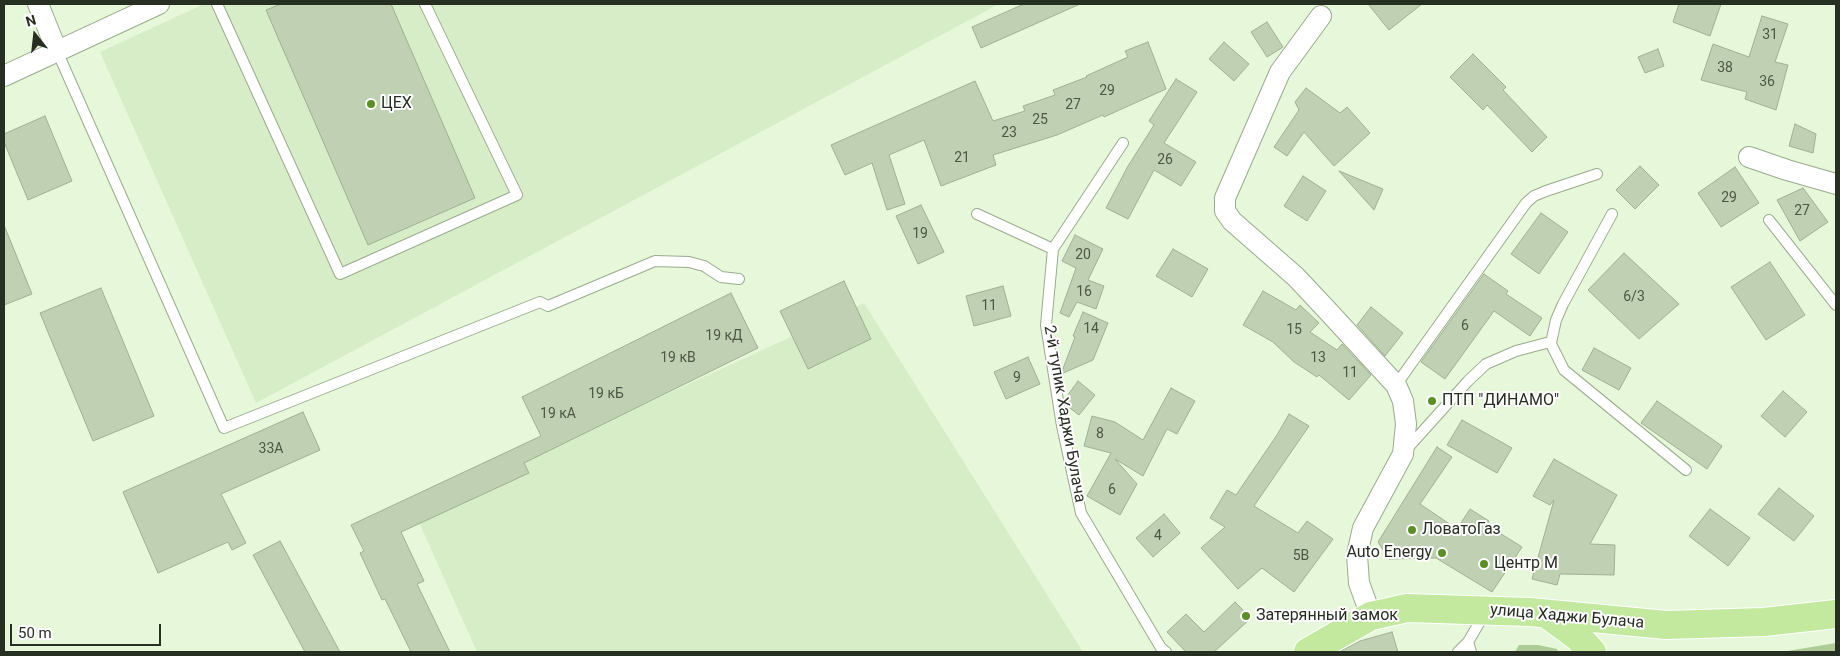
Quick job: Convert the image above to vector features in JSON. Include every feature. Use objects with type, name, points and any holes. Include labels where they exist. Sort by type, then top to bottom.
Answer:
[{"type":"main road","name":"улица Хаджи Булача","points":[[1308,652],[1370,616],[1407,608],[1530,612],[1666,626],[1764,622],[1836,614]]},
{"type":"main road","points":[[1548,615],[1578,637],[1592,652]]},
{"type":"street","points":[[38,4],[57,51]]},
{"type":"street","points":[[4,75],[159,4]]},
{"type":"street","points":[[1321,16],[1280,72],[1225,198],[1225,211],[1232,221],[1296,277],[1396,385],[1403,401],[1406,424],[1403,454],[1363,528],[1356,555],[1359,583],[1370,616]]},
{"type":"street","points":[[1750,157],[1836,184]]},
{"type":"lane","points":[[217,4],[340,274],[517,195],[425,4]]},
{"type":"lane","points":[[57,51],[224,428],[540,302],[548,306],[655,261],[688,262],[704,266],[721,277],[739,279]]},
{"type":"lane","name":"2-й тупик Хаджи Булача","points":[[1123,143],[1053,249],[1046,325],[1062,426],[1081,513],[1161,648],[1166,652]]},
{"type":"lane","points":[[1396,385],[1526,203],[1534,196],[1546,191],[1597,174]]},
{"type":"lane","points":[[977,214],[1053,249]]},
{"type":"lane","points":[[1612,214],[1562,304],[1551,343],[1564,370],[1686,470]]},
{"type":"lane","points":[[1769,220],[1836,305]]},
{"type":"lane","points":[[1403,454],[1468,380],[1486,364],[1516,351],[1551,343]]},
{"type":"lane","points":[[1458,652],[1468,642],[1487,610]]},
{"type":"lane","points":[[1468,642],[1471,652]]},
{"type":"shaded area","points":[[204,4],[999,4],[256,403],[100,52]]},
{"type":"shaded area","points":[[864,303],[1083,652],[477,652],[414,511]]},
{"type":"shaded area","points":[[1836,643],[1836,652],[1781,652]]},
{"type":"shaded area","points":[[1519,645],[1538,645],[1557,649],[1558,652],[1515,652]]},
{"type":"building","name":"ЦЕХ","points":[[281,4],[391,4],[475,198],[368,245],[266,10]]},
{"type":"building","points":[[1024,4],[1080,4],[981,48],[972,27]]},
{"type":"building","points":[[1368,4],[1422,4],[1389,30]]},
{"type":"building","points":[[1679,4],[1721,4],[1710,36],[1673,22]]},
{"type":"building","points":[[1762,16],[1788,24],[1775,62],[1788,65],[1776,110],[1745,99],[1747,92],[1701,80],[1713,44],[1749,57]]},
{"type":"building","points":[[1267,22],[1283,47],[1267,57],[1251,32]]},
{"type":"building","points":[[1148,42],[1166,89],[1104,117],[1103,115],[1057,135],[993,155],[996,165],[941,186],[924,140],[889,155],[905,204],[887,210],[872,163],[845,175],[831,145],[975,81],[993,121],[1025,111],[1023,106],[1055,95],[1053,90],[1087,77],[1128,57],[1125,51]]},
{"type":"building","points":[[1224,42],[1249,64],[1234,81],[1209,59]]},
{"type":"building","points":[[1658,49],[1664,66],[1645,73],[1638,57]]},
{"type":"building","points":[[1473,54],[1506,87],[1503,90],[1547,137],[1532,152],[1487,105],[1483,110],[1450,77]]},
{"type":"building","points":[[1176,79],[1197,92],[1164,143],[1196,162],[1181,186],[1154,170],[1128,219],[1106,208],[1128,166],[1154,125],[1149,121]]},
{"type":"building","points":[[1306,88],[1340,113],[1347,107],[1370,133],[1334,166],[1304,132],[1287,156],[1274,147],[1299,110],[1295,102]]},
{"type":"building","points":[[45,116],[72,181],[28,200],[4,142],[4,134]]},
{"type":"building","points":[[1795,124],[1816,134],[1813,153],[1789,146]]},
{"type":"building","points":[[1640,166],[1659,185],[1635,209],[1616,190]]},
{"type":"building","points":[[1735,167],[1759,203],[1721,227],[1698,193]]},
{"type":"building","points":[[1339,171],[1383,189],[1374,210]]},
{"type":"building","points":[[1303,176],[1326,191],[1307,221],[1284,206]]},
{"type":"building","points":[[1803,188],[1828,222],[1800,241],[1777,200]]},
{"type":"building","points":[[921,205],[944,252],[918,264],[896,216]]},
{"type":"building","points":[[1541,213],[1568,232],[1539,274],[1511,254]]},
{"type":"building","points":[[4,225],[32,294],[4,305]]},
{"type":"building","points":[[1075,235],[1103,249],[1088,280],[1104,286],[1096,309],[1077,302],[1069,317],[1060,313],[1076,268],[1062,261]]},
{"type":"building","points":[[1173,249],[1208,269],[1192,297],[1156,276]]},
{"type":"building","points":[[1624,253],[1679,304],[1639,339],[1588,290]]},
{"type":"building","points":[[1770,262],[1805,315],[1766,340],[1731,287]]},
{"type":"building","points":[[1484,274],[1508,291],[1506,294],[1542,318],[1530,336],[1494,311],[1445,379],[1421,362]]},
{"type":"building","points":[[844,281],[871,339],[808,369],[780,311]]},
{"type":"building","points":[[1003,286],[1011,316],[974,326],[966,296]]},
{"type":"building","points":[[101,288],[154,416],[93,441],[40,313]]},
{"type":"building","points":[[1263,291],[1296,310],[1300,305],[1319,323],[1310,332],[1337,350],[1342,344],[1371,375],[1349,400],[1319,375],[1317,377],[1294,362],[1273,342],[1243,325]]},
{"type":"building","points":[[731,293],[758,348],[524,463],[529,473],[401,532],[424,581],[417,584],[450,652],[411,652],[385,599],[382,600],[360,553],[364,551],[351,525],[541,436],[522,397]]},
{"type":"building","points":[[1371,307],[1403,333],[1385,356],[1357,325]]},
{"type":"building","points":[[1083,312],[1108,323],[1093,360],[1061,374],[1075,337],[1073,336]]},
{"type":"building","points":[[1594,348],[1631,368],[1619,390],[1582,370]]},
{"type":"building","points":[[1028,357],[1040,384],[1006,399],[994,372]]},
{"type":"building","points":[[1078,381],[1095,395],[1079,415],[1066,405],[1065,399]]},
{"type":"building","points":[[1171,388],[1195,401],[1177,434],[1167,429],[1143,476],[1115,459],[1137,484],[1120,515],[1087,496],[1111,453],[1084,446],[1092,416],[1115,422],[1143,440]]},
{"type":"building","points":[[1783,391],[1807,412],[1785,437],[1761,416]]},
{"type":"building","points":[[1657,401],[1722,446],[1707,469],[1641,423]]},
{"type":"building","points":[[303,412],[320,450],[221,494],[246,543],[232,550],[228,542],[158,573],[123,492]]},
{"type":"building","points":[[1289,414],[1309,426],[1254,506],[1298,533],[1307,521],[1333,539],[1294,592],[1262,568],[1238,589],[1201,548],[1225,527],[1210,518],[1227,490],[1236,495]]},
{"type":"building","points":[[1462,420],[1512,448],[1497,473],[1447,445]]},
{"type":"building","points":[[1437,447],[1452,457],[1420,504],[1457,529],[1470,509],[1489,521],[1487,525],[1522,547],[1492,592],[1436,558],[1389,559],[1378,542]]},
{"type":"building","points":[[1554,459],[1617,495],[1590,544],[1615,545],[1614,575],[1560,574],[1557,585],[1532,579],[1554,500],[1550,505],[1533,496]]},
{"type":"building","points":[[1779,488],[1814,516],[1794,541],[1758,514]]},
{"type":"building","points":[[1710,509],[1750,538],[1728,566],[1689,536]]},
{"type":"building","points":[[1164,514],[1180,533],[1153,557],[1136,538]]},
{"type":"building","points":[[280,541],[340,652],[305,652],[253,555]]},
{"type":"building","points":[[1235,602],[1251,618],[1214,652],[1186,652],[1167,632],[1186,614],[1204,632]]},
{"type":"building","points":[[1392,632],[1398,652],[1339,652],[1360,641]]},
{"type":"place","name":"ЦЕХ","points":[[371,104]]},
{"type":"place","name":"ПТП \"ДИНАМО\"","points":[[1432,401]]},
{"type":"place","name":"ЛоватоГаз","points":[[1412,530]]},
{"type":"place","name":"Auto Energy","points":[[1442,553]]},
{"type":"place","name":"Центр М","points":[[1484,564]]},
{"type":"place","name":"Затерянный замок","points":[[1246,616]]}]
